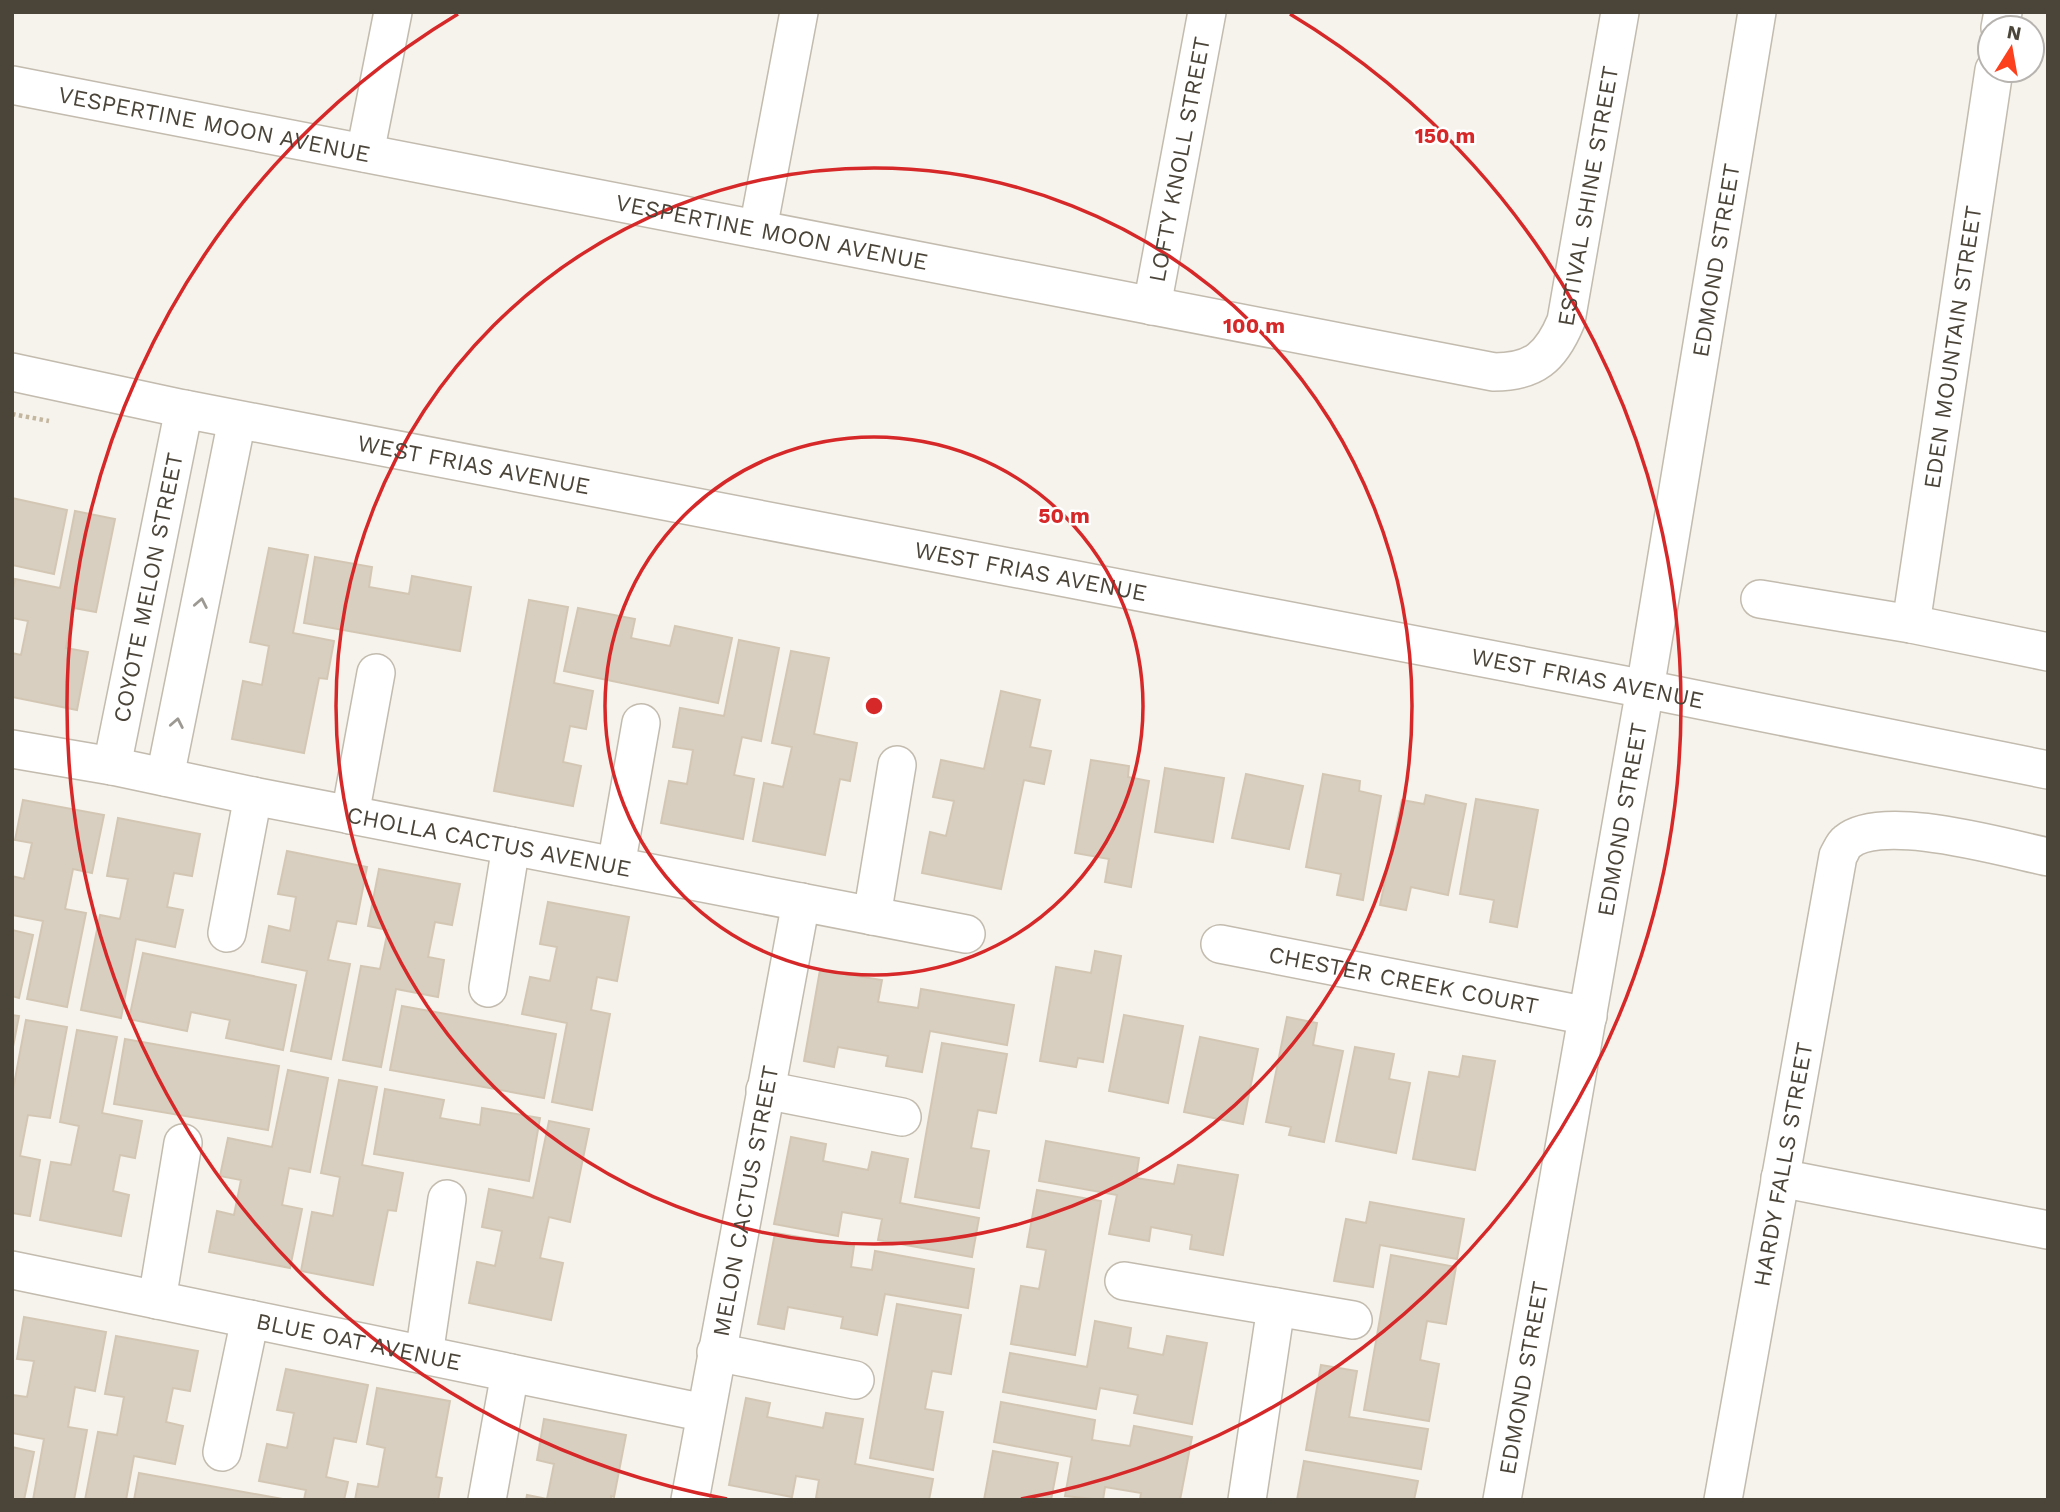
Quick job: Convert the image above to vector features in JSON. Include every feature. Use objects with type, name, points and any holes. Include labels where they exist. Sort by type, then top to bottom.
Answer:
[{"type":"street","points":[[365,153],[393,12]]},
{"type":"street","points":[[758,229],[799,12]]},
{"type":"street","name":"LOFTY KNOLL STREET","points":[[1152,306],[1207,12]]},
{"type":"street","name":"ESTIVAL SHINE STREET","points":[[1531,366],[1549,353],[1566,321],[1620,12]]},
{"type":"street","name":"EDMOND STREET","points":[[1502,1500],[1645,689],[1757,12]]},
{"type":"street","name":"EDEN MOUNTAIN STREET","points":[[1911,624],[1992,84]]},
{"type":"street","name":"VESPERTINE MOON AVENUE","points":[[12,85],[1494,372],[1514,372],[1531,366]]},
{"type":"street","name":"WEST FRIAS AVENUE","points":[[12,372],[184,410],[1645,689],[2048,770]]},
{"type":"street","name":"COYOTE MELON STREET","points":[[112,766],[184,410]]},
{"type":"street","points":[[165,777],[237,420]]},
{"type":"street","points":[[1760,599],[1911,624],[2048,652]]},
{"type":"street","points":[[134,660],[188,670]]},
{"type":"street","points":[[350,815],[376,673]]},
{"type":"street","points":[[616,866],[641,723]]},
{"type":"street","name":"CHOLLA CACTUS AVENUE","points":[[12,749],[112,766],[253,796],[966,934]]},
{"type":"street","points":[[872,916],[897,765]]},
{"type":"street","points":[[228,933],[253,796]]},
{"type":"street","name":"HARDY FALLS STREET","points":[[1723,1500],[1838,856],[1846,843],[1858,836],[1903,829],[2048,857]]},
{"type":"street","points":[[488,988],[511,846]]},
{"type":"street","name":"MELON CACTUS STREET","points":[[690,1500],[802,902]]},
{"type":"street","name":"CHESTER CREEK COURT","points":[[1220,944],[1588,1016]]},
{"type":"street","points":[[765,1090],[902,1117]]},
{"type":"street","points":[[157,1300],[183,1143]]},
{"type":"street","points":[[1780,1178],[2048,1230]]},
{"type":"street","points":[[424,1355],[447,1199]]},
{"type":"street","name":"BLUE OAT AVENUE","points":[[12,1270],[705,1413]]},
{"type":"street","points":[[1125,1281],[1353,1320]]},
{"type":"street","points":[[1247,1500],[1276,1307]]},
{"type":"street","points":[[222,1452],[250,1319]]},
{"type":"street","points":[[716,1353],[855,1380]]},
{"type":"street","points":[[487,1500],[510,1373]]},
{"type":"path","points":[[12,414],[53,421]]},
{"type":"building","points":[[12,498],[67,510],[54,574],[12,565]]},
{"type":"building","points":[[75,511],[115,519],[96,612],[74,608],[66,648],[88,652],[77,710],[12,697],[12,653],[21,655],[28,621],[12,618],[15,579],[60,588]]},
{"type":"building","points":[[269,548],[308,555],[293,633],[334,641],[327,679],[319,678],[304,753],[232,739],[243,681],[262,685],[269,646],[250,642]]},
{"type":"building","points":[[315,557],[372,567],[369,587],[409,594],[412,576],[471,587],[460,651],[304,623]]},
{"type":"building","points":[[529,600],[568,607],[554,683],[593,691],[586,729],[570,726],[563,762],[581,766],[573,806],[494,791]]},
{"type":"building","points":[[578,608],[635,619],[631,638],[670,646],[675,626],[732,638],[718,703],[564,671]]},
{"type":"building","points":[[739,640],[779,648],[761,741],[742,737],[734,775],[754,779],[743,839],[661,823],[669,781],[687,784],[693,750],[673,747],[680,708],[724,716]]},
{"type":"building","points":[[791,651],[829,658],[814,734],[857,743],[850,781],[840,779],[825,855],[753,841],[764,783],[783,787],[792,747],[772,743]]},
{"type":"building","points":[[1001,691],[1040,700],[1030,747],[1051,751],[1044,784],[1024,780],[1001,889],[922,873],[930,832],[946,836],[954,801],[933,797],[941,760],[984,769]]},
{"type":"building","points":[[1091,760],[1129,766],[1128,777],[1149,781],[1131,887],[1105,882],[1109,859],[1075,853]]},
{"type":"building","points":[[1165,768],[1224,778],[1213,842],[1155,832]]},
{"type":"building","points":[[1246,774],[1303,786],[1289,849],[1232,838]]},
{"type":"building","points":[[1323,774],[1360,781],[1359,791],[1381,796],[1363,900],[1337,895],[1341,874],[1306,867]]},
{"type":"building","points":[[1426,795],[1466,804],[1448,895],[1411,887],[1406,910],[1380,905],[1402,800],[1424,804]]},
{"type":"building","points":[[1476,799],[1538,810],[1517,927],[1490,922],[1494,900],[1460,894]]},
{"type":"building","points":[[23,800],[104,815],[92,873],[73,869],[65,909],[86,913],[67,1007],[27,999],[43,921],[12,915],[12,876],[24,879],[32,843],[15,840]]},
{"type":"building","points":[[118,818],[200,834],[192,876],[174,873],[167,907],[183,910],[175,947],[136,939],[121,1018],[81,1010],[100,915],[120,919],[128,879],[107,876]]},
{"type":"building","points":[[287,851],[367,867],[356,924],[337,921],[328,960],[350,964],[331,1059],[291,1051],[307,971],[262,962],[269,926],[290,931],[296,897],[278,894]]},
{"type":"building","points":[[379,869],[460,884],[452,925],[435,922],[428,957],[444,960],[438,997],[396,989],[381,1067],[343,1060],[361,966],[380,969],[388,930],[368,926]]},
{"type":"building","points":[[548,902],[629,917],[617,981],[597,977],[591,1010],[610,1014],[592,1110],[552,1102],[567,1023],[522,1014],[530,977],[550,981],[557,947],[540,944]]},
{"type":"building","points":[[12,930],[33,935],[19,998],[12,996]]},
{"type":"building","points":[[1095,951],[1121,956],[1103,1062],[1078,1058],[1076,1067],[1040,1061],[1056,967],[1091,973]]},
{"type":"building","points":[[143,953],[296,985],[283,1050],[226,1038],[230,1020],[191,1012],[187,1031],[129,1019]]},
{"type":"building","points":[[820,970],[882,980],[878,1002],[918,1008],[921,989],[1014,1005],[1007,1045],[930,1031],[922,1072],[886,1066],[888,1056],[838,1047],[834,1067],[804,1061]]},
{"type":"building","points":[[402,1006],[556,1034],[544,1098],[390,1070]]},
{"type":"building","points":[[12,1015],[19,1016],[12,1052]]},
{"type":"building","points":[[1124,1015],[1183,1026],[1168,1103],[1109,1091]]},
{"type":"building","points":[[1287,1017],[1317,1023],[1313,1045],[1343,1051],[1324,1142],[1289,1135],[1291,1127],[1266,1122]]},
{"type":"building","points":[[26,1020],[67,1027],[50,1118],[28,1115],[20,1156],[40,1160],[30,1216],[12,1213],[12,1095]]},
{"type":"building","points":[[77,1030],[117,1037],[102,1113],[142,1121],[135,1158],[120,1155],[113,1191],[129,1195],[121,1236],[40,1220],[51,1162],[71,1165],[79,1126],[60,1122]]},
{"type":"building","points":[[1200,1037],[1258,1049],[1243,1124],[1184,1112]]},
{"type":"building","points":[[125,1039],[279,1066],[268,1130],[114,1104]]},
{"type":"building","points":[[942,1043],[1007,1054],[996,1113],[978,1110],[971,1148],[989,1151],[979,1208],[915,1197]]},
{"type":"building","points":[[1355,1047],[1394,1054],[1389,1079],[1410,1083],[1396,1153],[1336,1141]]},
{"type":"building","points":[[1463,1056],[1495,1061],[1475,1170],[1413,1159],[1429,1072],[1459,1077]]},
{"type":"building","points":[[288,1070],[328,1078],[310,1172],[289,1168],[282,1205],[302,1209],[290,1268],[209,1252],[217,1211],[234,1215],[241,1180],[220,1176],[228,1138],[272,1147]]},
{"type":"building","points":[[339,1080],[377,1087],[362,1165],[403,1173],[396,1211],[388,1210],[373,1285],[301,1271],[312,1212],[333,1216],[340,1177],[321,1173]]},
{"type":"building","points":[[385,1089],[444,1100],[440,1118],[480,1125],[482,1108],[540,1118],[529,1181],[374,1154]]},
{"type":"building","points":[[549,1121],[589,1129],[570,1222],[549,1217],[540,1258],[563,1263],[551,1320],[469,1303],[477,1262],[495,1266],[502,1231],[482,1227],[489,1189],[533,1198]]},
{"type":"building","points":[[791,1137],[826,1144],[823,1161],[868,1170],[872,1152],[908,1159],[900,1203],[979,1218],[972,1257],[878,1240],[882,1219],[842,1212],[838,1236],[774,1224]]},
{"type":"building","points":[[1046,1141],[1139,1158],[1136,1178],[1174,1184],[1178,1165],[1238,1175],[1223,1255],[1190,1249],[1192,1235],[1151,1227],[1149,1241],[1109,1234],[1117,1195],[1039,1181]]},
{"type":"building","points":[[1037,1190],[1101,1201],[1075,1355],[1011,1344],[1021,1286],[1039,1289],[1046,1250],[1027,1247]]},
{"type":"building","points":[[1370,1202],[1464,1219],[1457,1259],[1380,1245],[1373,1287],[1334,1281],[1346,1219],[1366,1223]]},
{"type":"building","points":[[775,1233],[854,1246],[851,1267],[872,1270],[875,1251],[974,1269],[968,1308],[885,1294],[877,1335],[841,1328],[843,1317],[788,1307],[784,1329],[758,1324]]},
{"type":"building","points":[[1391,1255],[1456,1267],[1446,1324],[1427,1321],[1420,1360],[1439,1364],[1429,1421],[1364,1410]]},
{"type":"building","points":[[897,1304],[961,1315],[951,1374],[932,1371],[925,1409],[943,1412],[933,1470],[870,1458]]},
{"type":"building","points":[[24,1317],[106,1332],[95,1391],[75,1387],[68,1427],[87,1430],[74,1500],[33,1500],[44,1439],[12,1433],[12,1395],[27,1397],[34,1361],[17,1359]]},
{"type":"building","points":[[1095,1321],[1131,1328],[1128,1348],[1163,1355],[1167,1336],[1207,1343],[1192,1424],[1134,1413],[1138,1395],[1100,1388],[1096,1409],[1003,1392],[1010,1353],[1087,1367]]},
{"type":"building","points":[[116,1336],[198,1351],[190,1391],[173,1388],[166,1422],[183,1426],[175,1464],[134,1456],[126,1500],[85,1500],[98,1432],[117,1435],[124,1397],[105,1394]]},
{"type":"building","points":[[1321,1365],[1357,1371],[1349,1417],[1428,1429],[1421,1469],[1306,1450]]},
{"type":"building","points":[[286,1369],[368,1385],[356,1442],[334,1438],[326,1477],[348,1482],[344,1500],[304,1500],[306,1490],[259,1481],[267,1444],[287,1448],[294,1413],[277,1410]]},
{"type":"building","points":[[377,1388],[450,1401],[436,1477],[442,1478],[438,1500],[355,1500],[358,1484],[378,1487],[385,1448],[367,1444]]},
{"type":"building","points":[[746,1398],[770,1403],[767,1417],[823,1428],[826,1413],[863,1419],[855,1464],[933,1479],[929,1500],[823,1500],[816,1498],[819,1480],[796,1476],[792,1497],[729,1485]]},
{"type":"building","points":[[1001,1402],[1095,1420],[1092,1440],[1130,1446],[1134,1426],[1192,1437],[1180,1500],[1140,1500],[1141,1493],[1105,1487],[1103,1500],[1065,1496],[1072,1457],[994,1442]]},
{"type":"building","points":[[544,1419],[626,1435],[614,1497],[611,1496],[611,1500],[526,1500],[527,1495],[547,1499],[554,1464],[537,1460]]},
{"type":"building","points":[[12,1447],[34,1452],[24,1500],[12,1500]]},
{"type":"building","points":[[993,1451],[1058,1463],[1051,1500],[984,1500]]},
{"type":"building","points":[[1304,1461],[1418,1481],[1414,1500],[1297,1500]]},
{"type":"building","points":[[139,1473],[288,1500],[134,1500]]}]
